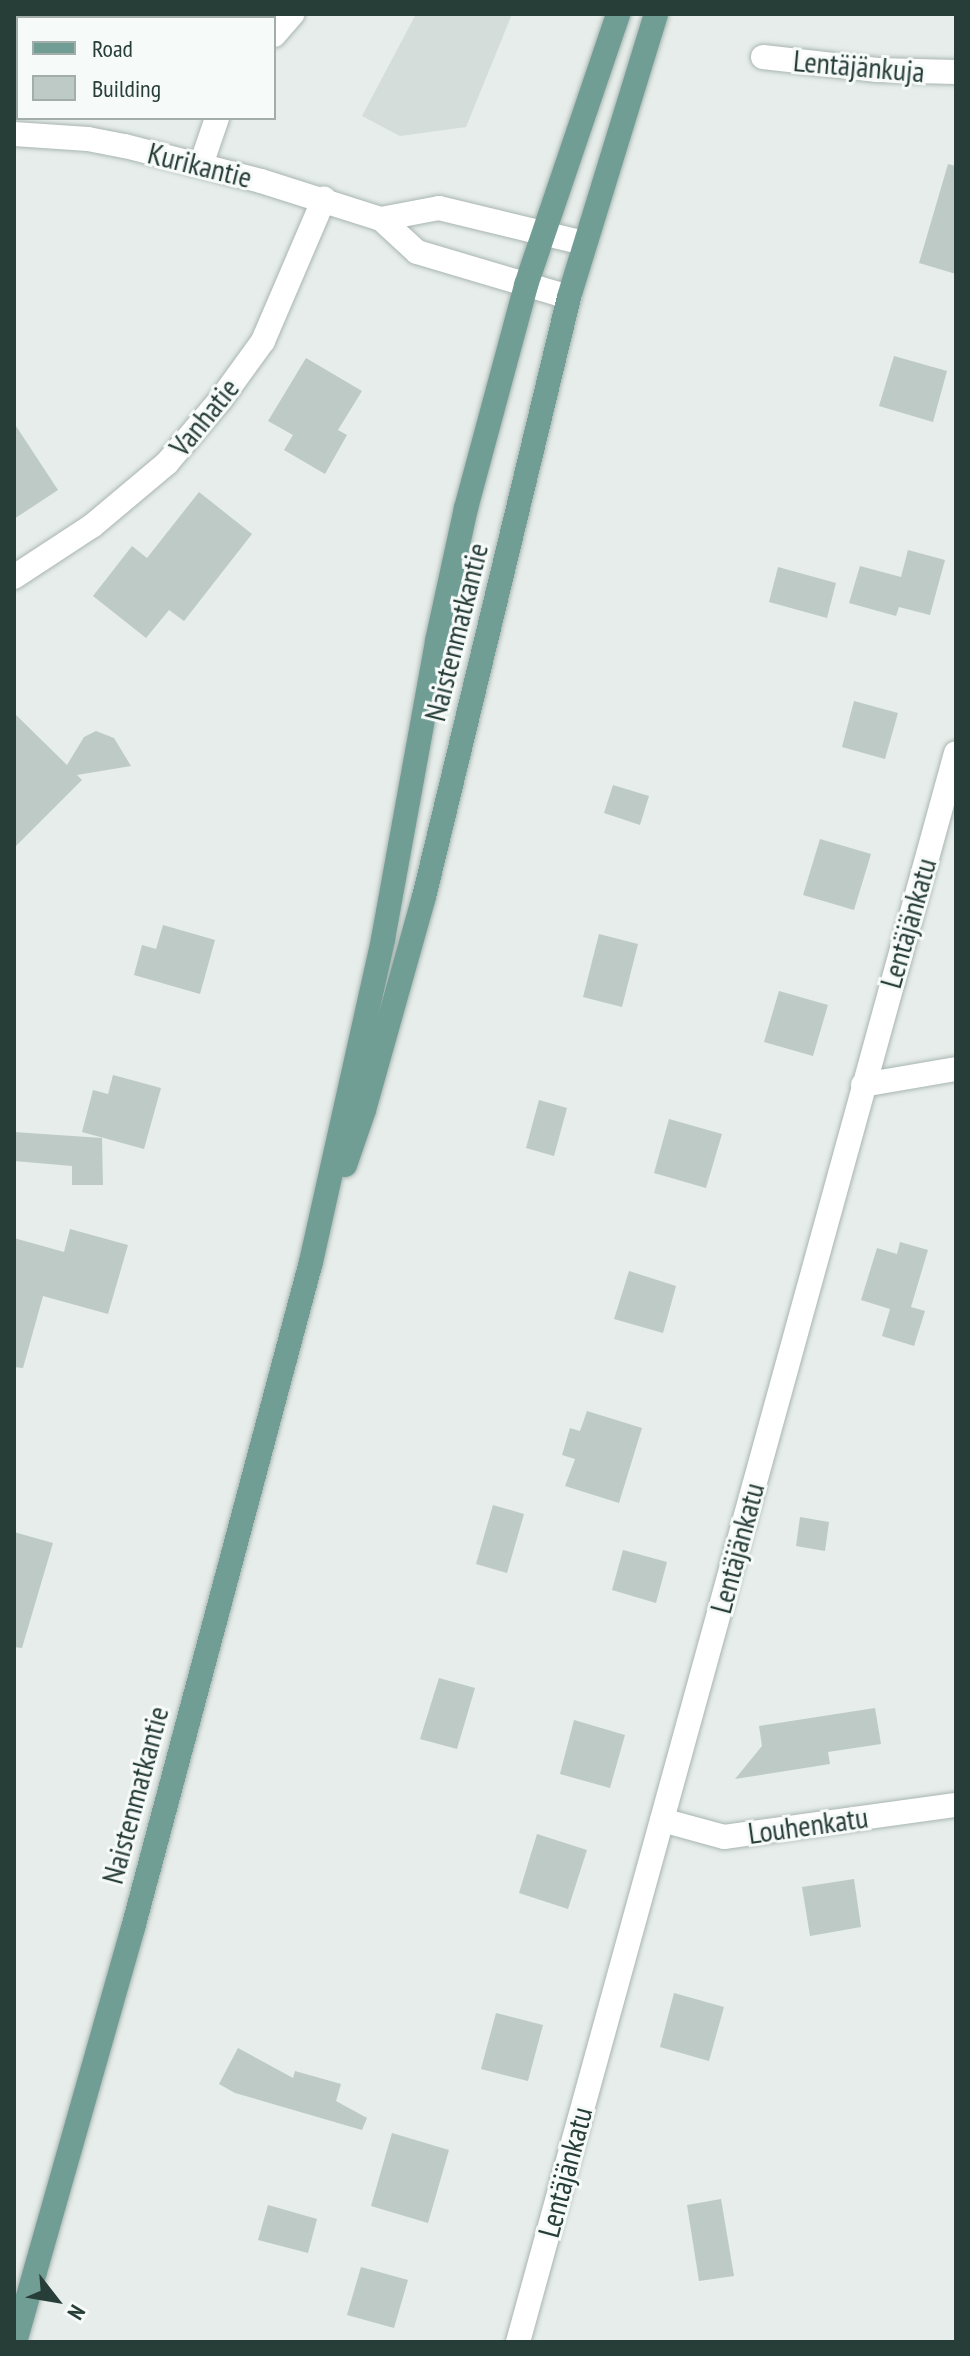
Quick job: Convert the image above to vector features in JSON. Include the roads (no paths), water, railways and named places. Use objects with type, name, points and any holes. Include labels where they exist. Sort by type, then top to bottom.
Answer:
[{"type":"main road","name":"Naistenmatkantie","points":[[15,2342],[133,1928],[311,1262],[383,939],[437,641],[466,508],[542,233],[618,14]]},
{"type":"main road","name":"Naistenmatkantie","points":[[311,1262],[364,1110],[424,897],[569,297],[656,14]]},
{"type":"street","points":[[276,33],[292,14]]},
{"type":"street","name":"Lentäjänkuja","points":[[763,57],[877,70],[956,72]]},
{"type":"street","points":[[201,165],[216,120]]},
{"type":"street","name":"Kurikantie","points":[[14,134],[88,139],[201,165],[324,199],[381,219],[417,252],[569,297]]},
{"type":"street","name":"Vanhatie","points":[[14,577],[92,526],[167,463],[221,399],[263,341],[324,199]]},
{"type":"street","points":[[381,219],[439,208],[584,243]]},
{"type":"street","name":"Lentäjänkatu","points":[[518,2342],[956,753]]},
{"type":"street","points":[[863,1085],[956,1069]]},
{"type":"street","name":"Louhenkatu","points":[[662,1820],[724,1837],[956,1805]]}]
